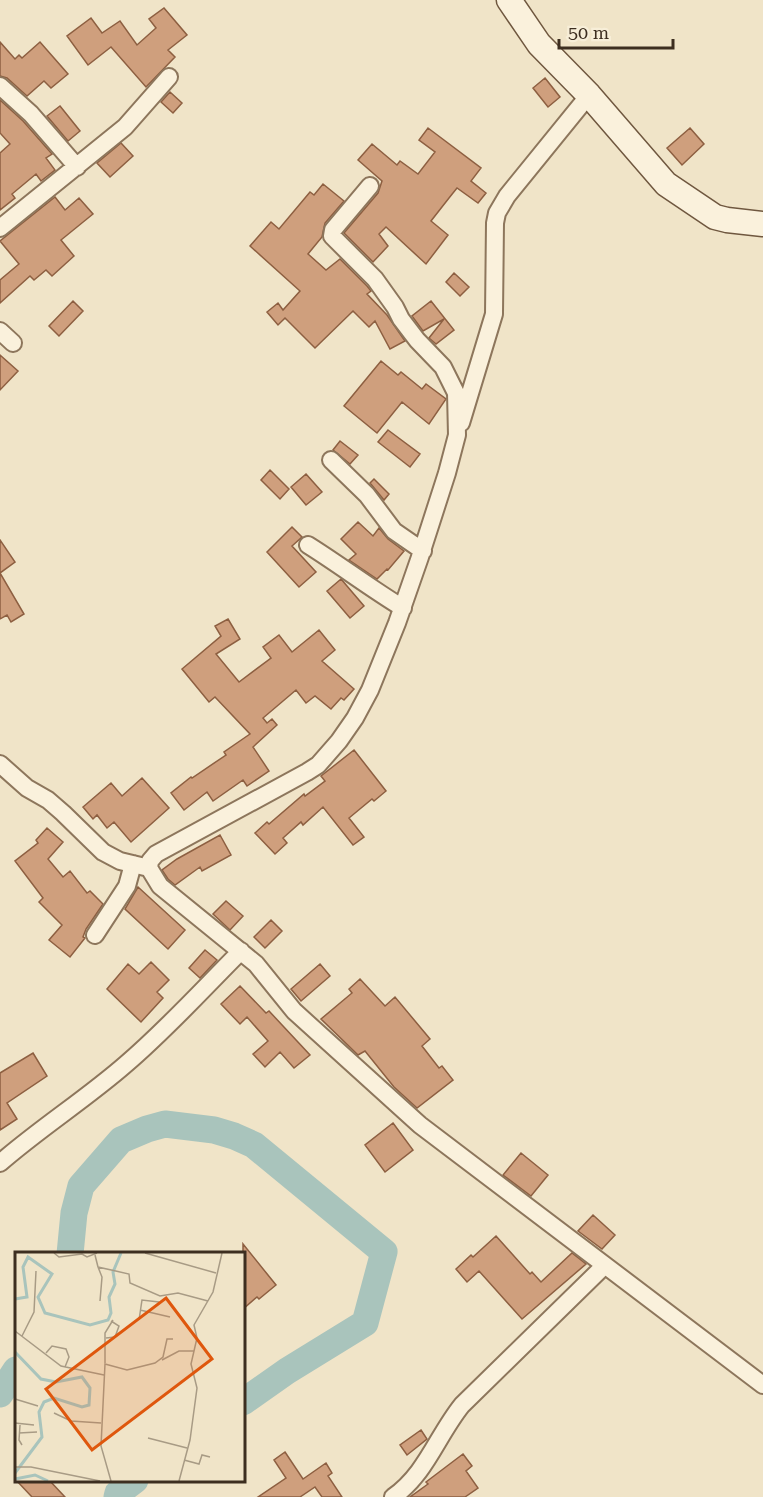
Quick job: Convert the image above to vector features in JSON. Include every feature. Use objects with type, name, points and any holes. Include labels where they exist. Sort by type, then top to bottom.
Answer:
[{"type":"street","points":[[509,0],[539,44],[589,94],[663,181],[676,193],[721,219],[763,224]]},
{"type":"street","points":[[0,228],[125,127],[169,77]]},
{"type":"street","points":[[0,86],[31,114],[77,167]]},
{"type":"street","points":[[95,935],[141,866],[156,854],[318,765],[354,718],[370,690],[403,608],[488,336],[494,314],[497,213],[507,196],[589,94]]},
{"type":"street","points":[[370,186],[333,230],[332,236],[375,279],[417,340],[443,367],[456,393],[457,435]]},
{"type":"street","points":[[0,330],[13,343]]},
{"type":"street","points":[[331,460],[367,495],[394,531],[423,550]]},
{"type":"street","points":[[308,545],[346,569],[362,583],[403,608]]},
{"type":"street","points":[[0,764],[27,788],[63,813],[103,852],[120,861],[141,866],[174,899],[241,951],[256,964],[294,1011],[407,1114],[763,1385]]},
{"type":"street","points":[[0,1163],[127,1064],[171,1023],[241,951]]},
{"type":"street","points":[[393,1497],[406,1487],[424,1467],[462,1405],[604,1266]]},
{"type":"building","points":[[164,8],[187,35],[168,50],[175,57],[146,87],[111,47],[88,65],[67,36],[91,18],[102,33],[120,21],[137,45],[156,28],[149,19]]},
{"type":"building","points":[[0,42],[15,59],[19,55],[22,58],[40,42],[68,74],[51,88],[44,81],[27,96],[7,78],[0,76]]},
{"type":"building","points":[[545,78],[560,97],[548,107],[533,88]]},
{"type":"building","points":[[170,92],[182,103],[173,113],[161,102]]},
{"type":"building","points":[[0,100],[23,121],[52,154],[46,158],[55,170],[41,181],[36,174],[12,194],[15,198],[0,210],[0,153],[10,144],[0,133]]},
{"type":"building","points":[[60,106],[80,131],[68,141],[47,116]]},
{"type":"building","points":[[428,128],[481,168],[471,181],[486,193],[478,203],[457,188],[431,221],[448,235],[426,264],[386,227],[379,234],[388,246],[373,262],[344,233],[378,193],[382,181],[358,160],[372,144],[397,165],[400,161],[418,174],[435,152],[419,140]]},
{"type":"building","points":[[690,128],[704,144],[682,165],[667,148]]},
{"type":"building","points":[[121,143],[133,156],[110,177],[97,163]]},
{"type":"building","points":[[323,184],[344,201],[325,223],[322,237],[308,254],[326,270],[340,259],[367,286],[371,291],[367,294],[387,315],[405,341],[390,349],[375,321],[369,327],[353,311],[315,348],[285,318],[278,325],[267,312],[278,303],[283,310],[300,291],[250,246],[271,222],[279,229],[310,192],[314,195]]},
{"type":"building","points":[[55,197],[65,210],[79,198],[93,214],[61,240],[74,256],[52,276],[46,270],[34,280],[30,276],[0,303],[0,280],[19,264],[0,241]]},
{"type":"building","points":[[454,273],[469,287],[460,296],[446,282]]},
{"type":"building","points":[[73,301],[83,311],[59,336],[49,326]]},
{"type":"building","points":[[431,301],[454,330],[436,344],[429,338],[444,319],[423,331],[412,316]]},
{"type":"building","points":[[0,355],[18,371],[0,390]]},
{"type":"building","points":[[381,361],[398,375],[401,372],[422,389],[426,384],[446,399],[429,424],[402,402],[377,433],[344,406]]},
{"type":"building","points":[[388,430],[420,454],[410,467],[378,442]]},
{"type":"building","points":[[340,441],[358,455],[350,464],[333,450]]},
{"type":"building","points":[[270,470],[289,489],[280,499],[261,480]]},
{"type":"building","points":[[306,474],[322,492],[306,505],[291,487]]},
{"type":"building","points":[[374,479],[389,494],[384,500],[370,483]]},
{"type":"building","points":[[358,522],[373,536],[379,528],[388,539],[404,551],[377,579],[349,560],[356,554],[341,539]]},
{"type":"building","points":[[292,527],[302,537],[292,546],[316,572],[299,587],[267,552]]},
{"type":"building","points":[[0,540],[15,562],[0,573]]},
{"type":"building","points":[[0,573],[24,614],[11,622],[7,615],[0,619]]},
{"type":"building","points":[[341,579],[364,606],[350,618],[327,591]]},
{"type":"building","points":[[228,619],[240,639],[216,654],[239,682],[271,658],[263,647],[279,635],[292,652],[319,630],[335,650],[322,661],[354,689],[331,709],[315,696],[306,703],[296,690],[263,718],[267,723],[272,719],[277,725],[253,747],[269,771],[247,786],[243,780],[213,801],[207,792],[184,810],[171,793],[226,755],[224,752],[250,734],[215,697],[209,702],[182,669],[221,636],[215,626]]},
{"type":"building","points":[[354,750],[386,791],[349,818],[364,837],[353,845],[323,807],[303,825],[301,822],[283,838],[287,843],[275,854],[255,833],[304,794],[305,796],[325,781],[321,776]]},
{"type":"building","points":[[142,778],[169,808],[131,842],[114,822],[107,828],[97,815],[93,819],[83,807],[111,783],[122,796]]},
{"type":"building","points":[[47,828],[63,842],[48,859],[63,877],[70,871],[87,893],[90,891],[103,904],[86,929],[83,937],[85,938],[70,957],[49,940],[62,925],[39,902],[43,898],[15,861],[38,843],[36,840]]},
{"type":"building","points":[[220,835],[231,855],[202,871],[200,867],[175,885],[168,879],[162,870]]},
{"type":"building","points":[[138,887],[185,930],[168,949],[125,909]]},
{"type":"building","points":[[226,901],[243,916],[230,930],[213,914]]},
{"type":"building","points":[[271,920],[282,931],[265,948],[254,937]]},
{"type":"building","points":[[205,950],[217,960],[200,978],[189,968]]},
{"type":"building","points":[[151,962],[169,980],[157,992],[163,998],[141,1022],[107,989],[128,964],[139,974]]},
{"type":"building","points":[[320,964],[330,976],[301,1001],[291,989]]},
{"type":"building","points":[[360,979],[385,1006],[395,997],[430,1039],[422,1046],[439,1068],[442,1066],[453,1080],[417,1108],[394,1087],[365,1051],[358,1055],[321,1019],[352,993],[349,989]]},
{"type":"building","points":[[240,986],[266,1013],[269,1011],[310,1055],[294,1068],[280,1052],[265,1067],[253,1054],[268,1041],[247,1017],[240,1024],[221,1004]]},
{"type":"building","points":[[33,1053],[47,1076],[7,1103],[17,1119],[0,1130],[0,1073]]},
{"type":"building","points":[[393,1123],[413,1150],[385,1172],[365,1145]]},
{"type":"building","points":[[521,1153],[548,1175],[531,1196],[503,1175]]},
{"type":"building","points":[[593,1215],[615,1235],[602,1249],[578,1231]]},
{"type":"building","points":[[496,1236],[530,1274],[532,1272],[541,1282],[572,1253],[586,1264],[522,1319],[479,1271],[467,1282],[456,1269]]},
{"type":"building","points":[[243,1244],[276,1285],[244,1308],[244,1252]]},
{"type":"building","points":[[421,1430],[427,1439],[407,1455],[400,1445]]},
{"type":"building","points":[[285,1452],[303,1479],[326,1463],[332,1473],[328,1476],[342,1497],[322,1497],[315,1487],[300,1497],[258,1497],[286,1478],[274,1460]]},
{"type":"building","points":[[463,1454],[472,1466],[466,1471],[478,1488],[465,1497],[410,1497],[428,1484],[426,1482]]},
{"type":"building","points":[[18,1482],[51,1482],[65,1497],[32,1497]]},
{"type":"waterway","points":[[70,1252],[74,1213],[81,1186],[121,1140],[165,1124],[214,1130],[254,1145],[384,1252],[365,1323],[287,1371],[244,1401]]},
{"type":"waterway","points":[[0,1394],[15,1372]]},
{"type":"waterway","points":[[117,1497],[118,1493],[132,1482]]}]
